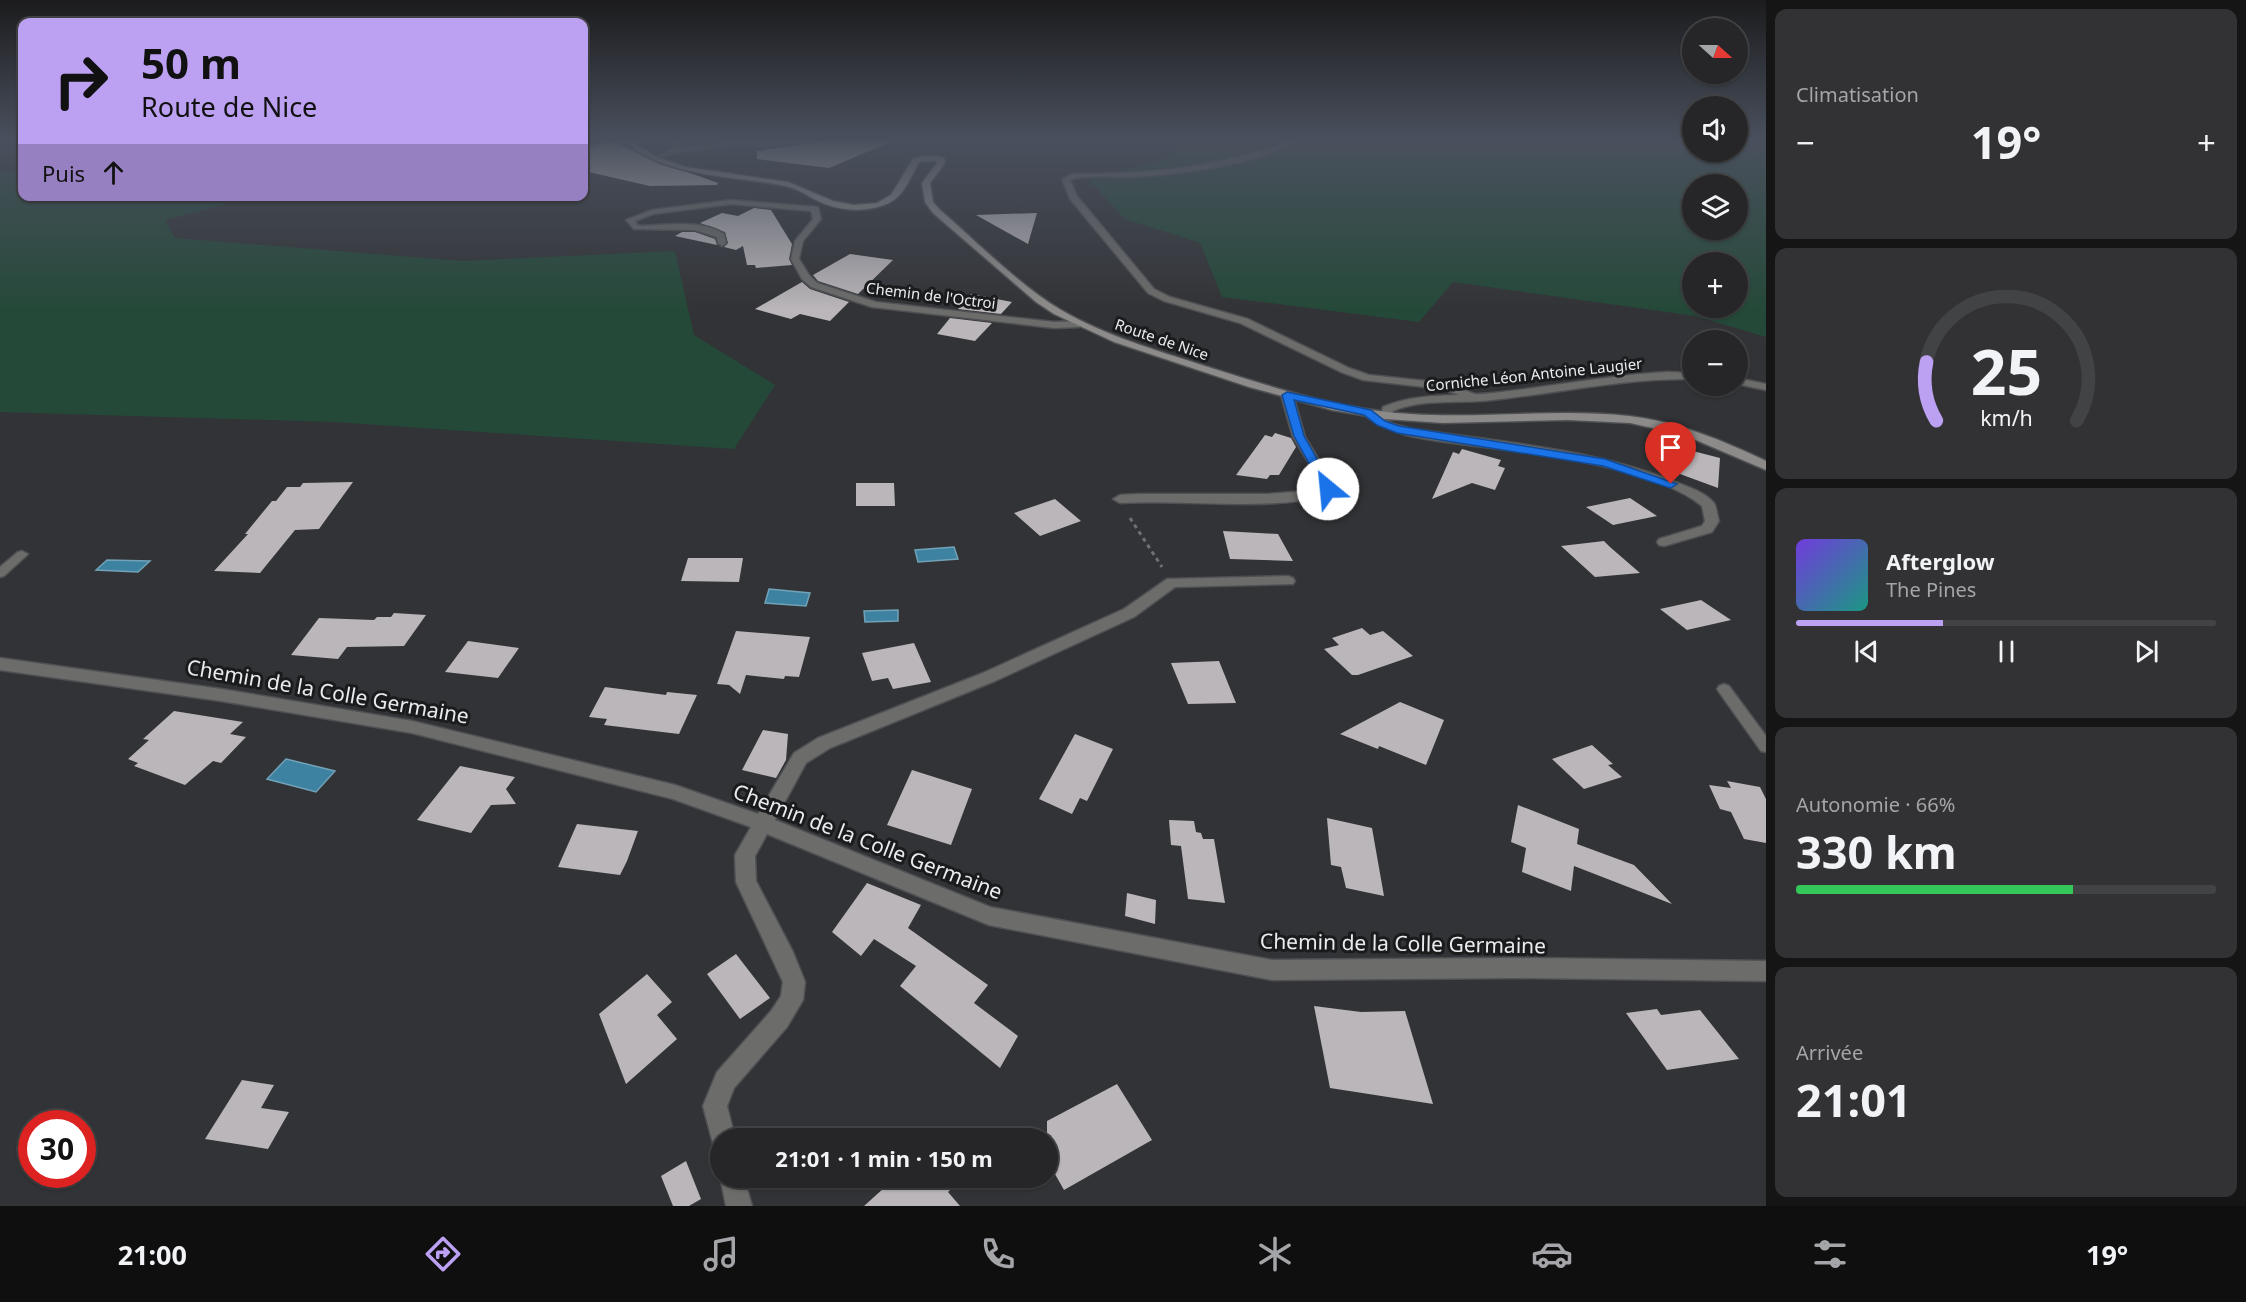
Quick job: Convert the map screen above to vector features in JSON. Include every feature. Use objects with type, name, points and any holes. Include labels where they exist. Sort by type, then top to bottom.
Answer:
[{"type":"main road","name":"Route de Nice","points":[[818,197],[828,203],[849,207],[883,203],[891,197]]},
{"type":"main road","name":"Route de Nice","points":[[928,197],[936,211],[1039,300],[1079,324],[1127,343],[1287,395],[1368,413],[1438,419],[1571,416],[1625,419],[1660,424],[1701,436],[1766,466]]},
{"type":"street","points":[[1075,197],[1151,291],[1167,299],[1244,321],[1345,370],[1367,378],[1445,386],[1476,398]]},
{"type":"street","points":[[722,243],[721,236],[712,230],[689,227],[642,228],[634,227],[630,220],[652,212],[731,202],[815,209],[828,203]]},
{"type":"street","name":"Chemin de l'Octroi","points":[[815,209],[817,219],[799,241],[795,259],[805,277],[814,285],[856,300],[897,309],[1054,325],[1079,324]]},
{"type":"street","name":"Corniche Léon Antoine Laugier","points":[[1387,415],[1387,409],[1402,403],[1476,398],[1642,376],[1682,376]]},
{"type":"street","points":[[1748,383],[1766,387]]},
{"type":"street","points":[[1120,499],[1157,496],[1227,499],[1311,496],[1328,492],[1324,478],[1299,436],[1287,395]]},
{"type":"street","points":[[1368,413],[1389,427],[1412,433],[1605,462],[1688,491],[1708,505],[1712,521],[1707,529],[1664,542]]},
{"type":"street","points":[[720,1128],[715,1106],[724,1080],[779,1019],[792,1000],[794,982],[785,959],[746,882],[745,855],[800,758],[824,743],[989,677],[1129,613],[1173,582],[1288,581]]},
{"type":"street","name":"Chemin de la Colle Germaine","points":[[0,664],[221,695],[412,727],[675,792],[764,824],[989,916],[1272,970],[1514,968],[1766,971]]},
{"type":"street","points":[[734,1188],[739,1206]]},
{"type":"lane","points":[[0,573],[22,554]]},
{"type":"lane","points":[[1724,688],[1766,747]]},
{"type":"path","points":[[1120,499],[1124,510],[1173,582]]},
{"type":"green space","points":[[0,197],[18,197],[18,201],[236,201],[165,220],[175,238],[462,261],[675,251],[694,335],[775,385],[734,449],[334,422],[0,412]]},
{"type":"green space","points":[[1105,197],[1682,197],[1682,240],[1748,240],[1748,197],[1766,197],[1766,337],[1702,318],[1748,318],[1748,252],[1682,252],[1682,314],[1453,282],[1419,322],[1222,297],[1200,243],[1125,219]]},
{"type":"water","points":[[954,547],[958,559],[918,562],[915,550]]},
{"type":"water","points":[[107,560],[150,561],[138,572],[96,570]]},
{"type":"water","points":[[769,589],[810,593],[806,606],[765,603]]},
{"type":"water","points":[[898,610],[898,621],[865,622],[864,611]]},
{"type":"water","points":[[286,759],[335,771],[316,792],[267,779]]},
{"type":"building","points":[[754,208],[771,210],[792,244],[789,259],[792,265],[756,268],[755,265],[747,265],[743,246],[736,250],[724,247],[728,243],[725,232],[700,223],[722,213],[738,216]]},
{"type":"building","points":[[1037,213],[1028,244],[976,215]]},
{"type":"building","points":[[682,232],[695,232],[715,239],[717,245],[675,236]]},
{"type":"building","points":[[850,254],[893,260],[858,294],[818,281],[813,275]]},
{"type":"building","points":[[802,282],[810,289],[849,302],[830,321],[800,314],[791,319],[755,309]]},
{"type":"building","points":[[971,294],[1012,302],[1001,314],[958,309]]},
{"type":"building","points":[[950,318],[992,323],[975,341],[937,334]]},
{"type":"building","points":[[1275,433],[1291,438],[1296,447],[1279,475],[1270,475],[1267,479],[1236,475],[1265,435],[1272,437]]},
{"type":"building","points":[[1462,449],[1501,460],[1498,466],[1505,468],[1495,490],[1472,483],[1432,499],[1453,452],[1459,454]]},
{"type":"building","points":[[1685,449],[1720,458],[1718,488],[1680,474]]},
{"type":"building","points":[[353,482],[319,529],[295,530],[260,573],[214,571],[248,534],[245,534],[272,501],[276,501],[287,487],[300,487],[303,483]]},
{"type":"building","points":[[856,483],[894,483],[895,506],[856,506]]},
{"type":"building","points":[[1630,498],[1657,516],[1613,525],[1586,507]]},
{"type":"building","points":[[1055,499],[1081,521],[1040,536],[1014,513]]},
{"type":"building","points":[[1223,531],[1278,534],[1293,561],[1230,559]]},
{"type":"building","points":[[1604,541],[1640,573],[1595,577],[1561,546]]},
{"type":"building","points":[[688,558],[743,558],[739,582],[681,581]]},
{"type":"building","points":[[1701,600],[1731,620],[1687,630],[1660,609]]},
{"type":"building","points":[[394,613],[426,615],[404,646],[347,647],[338,659],[291,655],[319,618],[374,620],[377,617],[391,617]]},
{"type":"building","points":[[1362,628],[1370,635],[1383,631],[1413,656],[1352,675],[1324,649],[1339,645],[1332,638]]},
{"type":"building","points":[[736,631],[810,637],[799,677],[785,676],[784,679],[746,675],[740,694],[729,685],[717,684]]},
{"type":"building","points":[[468,641],[519,648],[498,678],[445,672]]},
{"type":"building","points":[[914,643],[931,682],[893,689],[888,678],[872,681],[862,653]]},
{"type":"building","points":[[1219,661],[1236,703],[1188,704],[1171,663]]},
{"type":"building","points":[[605,687],[666,695],[667,692],[697,695],[679,734],[604,725],[607,719],[589,717]]},
{"type":"building","points":[[1400,702],[1444,720],[1426,765],[1379,746],[1378,749],[1340,734]]},
{"type":"building","points":[[174,711],[243,722],[230,734],[246,737],[221,763],[213,761],[185,785],[134,766],[138,763],[128,759],[149,740],[143,739]]},
{"type":"building","points":[[763,730],[788,734],[786,760],[776,778],[742,770]]},
{"type":"building","points":[[1075,734],[1113,749],[1087,801],[1080,798],[1072,814],[1039,799]]},
{"type":"building","points":[[1592,745],[1613,764],[1608,765],[1622,777],[1584,789],[1552,759]]},
{"type":"building","points":[[460,766],[515,777],[506,789],[516,804],[491,805],[471,833],[417,820]]},
{"type":"building","points":[[912,770],[972,789],[951,845],[887,825]]},
{"type":"building","points":[[1727,781],[1760,787],[1766,799],[1766,843],[1744,839],[1731,812],[1720,809],[1709,785],[1731,788]]},
{"type":"building","points":[[1518,805],[1579,829],[1577,844],[1634,865],[1672,904],[1574,866],[1571,891],[1522,872],[1526,848],[1511,842]]},
{"type":"building","points":[[1327,818],[1372,828],[1384,896],[1346,888],[1341,867],[1331,865]]},
{"type":"building","points":[[1169,820],[1194,821],[1196,832],[1201,833],[1203,839],[1214,839],[1225,903],[1188,899],[1181,846],[1171,845]]},
{"type":"building","points":[[577,824],[638,831],[620,875],[558,867]]},
{"type":"building","points":[[867,883],[921,905],[908,928],[988,985],[974,1003],[1018,1036],[1000,1068],[900,986],[916,966],[874,939],[861,956],[832,932]]},
{"type":"building","points":[[1127,893],[1156,900],[1155,924],[1125,916]]},
{"type":"building","points":[[736,954],[770,998],[740,1019],[707,974]]},
{"type":"building","points":[[647,974],[672,1002],[657,1015],[677,1039],[626,1084],[599,1014]]},
{"type":"building","points":[[1314,1006],[1361,1012],[1405,1011],[1433,1104],[1330,1088]]},
{"type":"building","points":[[1657,1009],[1661,1015],[1700,1010],[1739,1059],[1667,1070],[1626,1013]]},
{"type":"building","points":[[242,1080],[274,1085],[261,1108],[289,1112],[268,1149],[205,1139]]},
{"type":"building","points":[[1117,1084],[1152,1140],[1064,1190],[1058,1179],[1058,1128],[1047,1128],[1047,1121]]},
{"type":"building","points":[[686,1161],[701,1199],[689,1206],[673,1206],[661,1176]]},
{"type":"building","points":[[884,1188],[952,1188],[948,1192],[960,1206],[864,1206]]},
{"type":"route","points":[[1328,489],[1299,436],[1287,395],[1368,413],[1389,427],[1412,433],[1605,462],[1671,484]]}]
